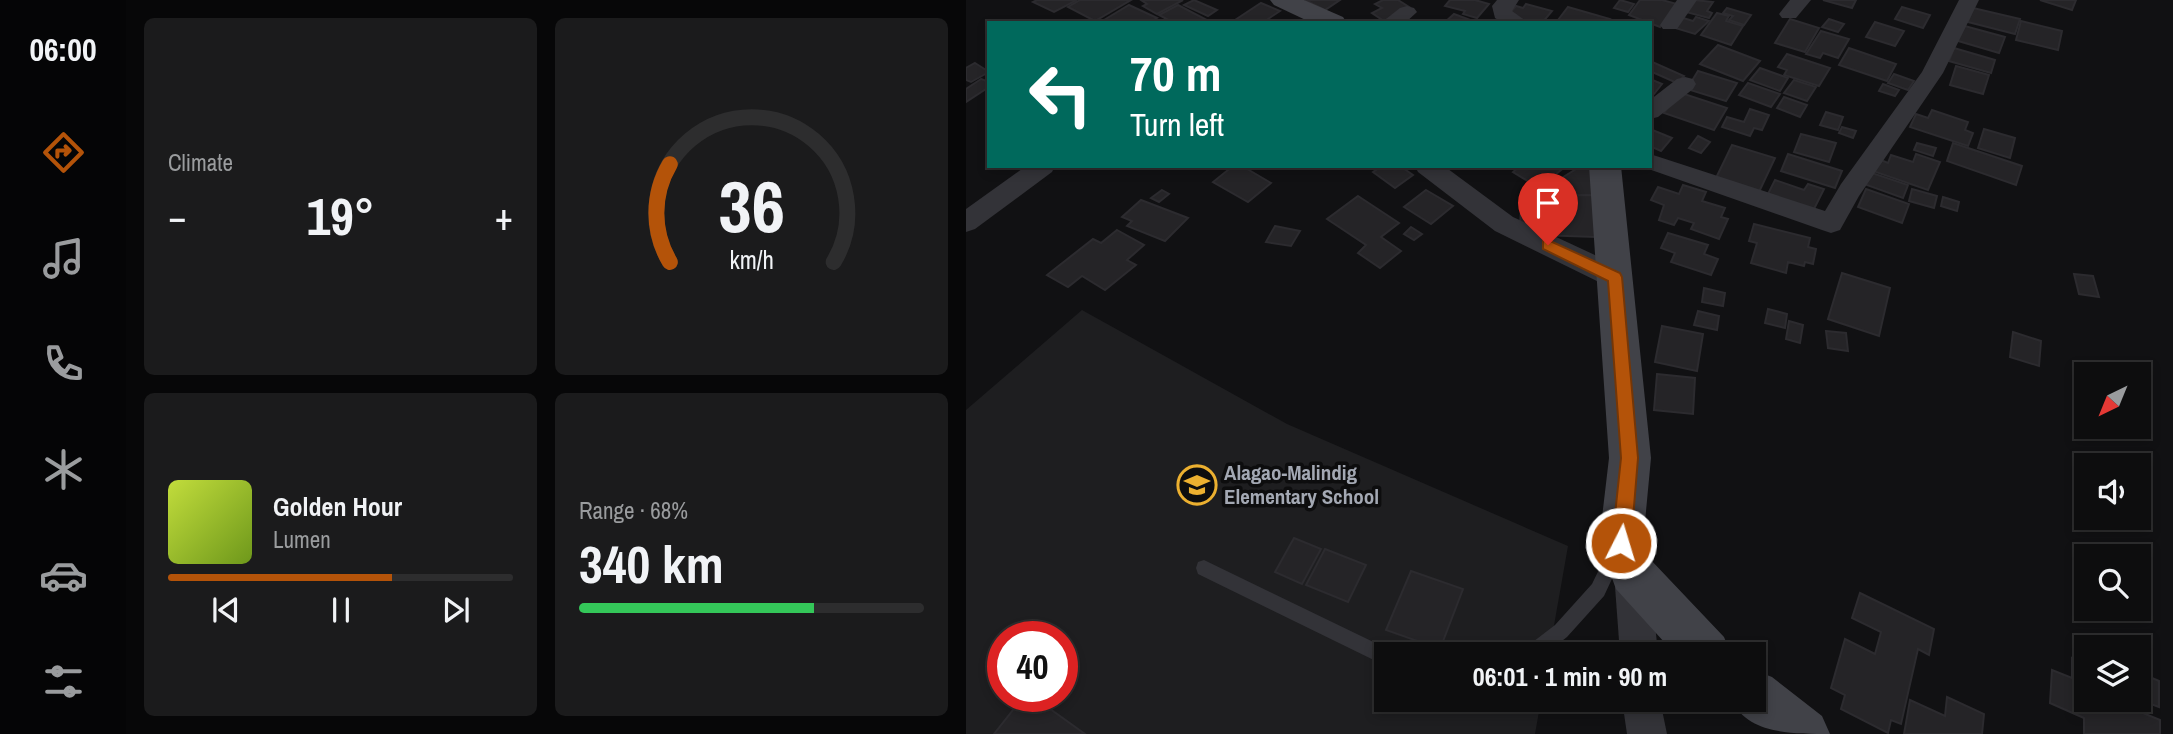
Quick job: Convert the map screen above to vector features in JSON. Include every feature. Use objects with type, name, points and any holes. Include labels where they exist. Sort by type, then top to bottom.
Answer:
[{"type":"street","points":[[1283,0],[1330,21]]},
{"type":"street","points":[[1508,0],[1502,6],[1502,14],[1515,21]]},
{"type":"street","points":[[1670,25],[1687,0]]},
{"type":"street","points":[[1652,163],[1831,223],[1850,190],[1932,72],[1969,0]]},
{"type":"street","points":[[1652,110],[1685,84]]},
{"type":"street","points":[[966,222],[1039,168]]},
{"type":"street","points":[[1430,168],[1504,224],[1615,277]]},
{"type":"street","points":[[1605,168],[1630,458],[1627,558],[1638,642]]},
{"type":"street","points":[[1627,558],[1697,642]]},
{"type":"street","points":[[1766,704],[1804,734]]},
{"type":"street","points":[[1644,712],[1647,734]]},
{"type":"lane","points":[[1547,642],[1561,631],[1627,558]]},
{"type":"lane","points":[[1204,568],[1374,651]]},
{"type":"shaded area","name":"Alagao-Malindig Elementary School","points":[[1082,310],[1287,424],[1568,546],[1551,642],[1374,642],[1374,712],[1539,712],[1535,734],[966,734],[966,410]]},
{"type":"building","points":[[1077,0],[1054,12],[1033,2]]},
{"type":"building","points":[[1080,0],[1131,0],[1095,21],[1068,7]]},
{"type":"building","points":[[1141,0],[1183,0],[1157,14],[1143,6],[1147,4]]},
{"type":"building","points":[[1194,0],[1217,10],[1208,16],[1184,5]]},
{"type":"building","points":[[1305,0],[1340,0],[1325,10]]},
{"type":"building","points":[[1383,0],[1398,0],[1409,7],[1384,21],[1372,13],[1382,8],[1375,4]]},
{"type":"building","points":[[1450,0],[1475,0],[1489,4],[1477,18],[1463,14],[1465,11],[1445,6]]},
{"type":"building","points":[[1620,0],[1634,4],[1628,12],[1614,8]]},
{"type":"building","points":[[1640,0],[1662,0],[1677,4],[1660,27],[1652,24],[1652,21],[1629,15]]},
{"type":"building","points":[[1694,0],[1713,2],[1707,11],[1712,13],[1709,18],[1686,12]]},
{"type":"building","points":[[1823,0],[1856,0],[1852,8]]},
{"type":"building","points":[[2040,0],[2076,0],[2072,10]]},
{"type":"building","points":[[1261,3],[1280,11],[1265,21],[1235,20]]},
{"type":"building","points":[[1526,4],[1552,11],[1544,21],[1518,21],[1507,16],[1516,6],[1523,8]]},
{"type":"building","points":[[1129,5],[1157,18],[1152,21],[1104,20]]},
{"type":"building","points":[[1178,5],[1205,19],[1170,21],[1159,15]]},
{"type":"building","points":[[1568,7],[1610,19],[1608,21],[1558,20]]},
{"type":"building","points":[[1902,7],[1930,15],[1923,28],[1895,19]]},
{"type":"building","points":[[1727,8],[1751,15],[1744,25],[1729,20],[1733,16],[1723,13]]},
{"type":"building","points":[[1973,8],[2020,19],[2015,34],[1968,22]]},
{"type":"building","points":[[1717,13],[1729,16],[1726,21],[1743,26],[1731,45],[1701,35]]},
{"type":"building","points":[[1454,14],[1473,21],[1446,21]]},
{"type":"building","points":[[1680,17],[1693,21],[1696,17],[1709,21],[1695,34],[1672,27]]},
{"type":"building","points":[[1790,19],[1819,28],[1805,52],[1775,43]]},
{"type":"building","points":[[1829,19],[1844,24],[1838,32],[1822,27]]},
{"type":"building","points":[[2021,21],[2062,31],[2058,50],[2016,40]]},
{"type":"building","points":[[1875,22],[1904,31],[1895,46],[1866,37]]},
{"type":"building","points":[[1961,25],[2005,37],[1999,53],[1955,40]]},
{"type":"building","points":[[1821,31],[1849,39],[1838,58],[1823,53],[1820,58],[1806,54]]},
{"type":"building","points":[[1718,45],[1760,61],[1743,81],[1700,64]]},
{"type":"building","points":[[1849,48],[1896,64],[1887,81],[1839,65]]},
{"type":"building","points":[[1954,48],[1995,60],[1991,73],[1949,61]]},
{"type":"building","points":[[1787,54],[1830,68],[1819,86],[1784,75],[1787,70],[1778,67]]},
{"type":"building","points":[[1652,62],[1684,76],[1677,83],[1652,72]]},
{"type":"building","points":[[975,63],[987,73],[971,82],[966,80],[966,68]]},
{"type":"building","points":[[1956,66],[1989,75],[1983,94],[1950,85]]},
{"type":"building","points":[[1760,68],[1788,78],[1780,91],[1750,80]]},
{"type":"building","points":[[1698,71],[1737,83],[1726,101],[1687,89]]},
{"type":"building","points":[[1894,74],[1914,81],[1908,90],[1888,83]]},
{"type":"building","points":[[981,79],[987,81],[987,88],[966,102],[966,89]]},
{"type":"building","points":[[1652,80],[1662,84],[1652,96]]},
{"type":"building","points":[[1794,80],[1816,87],[1807,101],[1784,93]]},
{"type":"building","points":[[1748,83],[1780,94],[1771,107],[1739,95]]},
{"type":"building","points":[[1883,84],[1899,90],[1895,96],[1879,91]]},
{"type":"building","points":[[1678,92],[1727,108],[1714,130],[1664,113]]},
{"type":"building","points":[[1784,97],[1807,105],[1800,117],[1777,108]]},
{"type":"building","points":[[1750,109],[1769,115],[1762,130],[1754,128],[1750,136],[1722,127],[1727,117],[1744,122]]},
{"type":"building","points":[[1932,110],[1968,122],[1965,130],[1973,133],[1968,146],[1910,127],[1916,114],[1928,118]]},
{"type":"building","points":[[1826,112],[1843,117],[1838,130],[1820,125]]},
{"type":"building","points":[[1842,127],[1856,131],[1853,138],[1839,133]]},
{"type":"building","points":[[1984,129],[2015,138],[2010,158],[1978,148]]},
{"type":"building","points":[[1652,130],[1672,138],[1661,151],[1652,147]]},
{"type":"building","points":[[1801,134],[1836,143],[1829,162],[1794,152]]},
{"type":"building","points":[[1698,136],[1710,142],[1701,153],[1689,148]]},
{"type":"building","points":[[1917,143],[1936,148],[1933,156],[1914,150]]},
{"type":"building","points":[[1953,143],[2022,166],[2016,185],[1947,161]]},
{"type":"building","points":[[1732,145],[1775,158],[1759,192],[1716,178]]},
{"type":"building","points":[[1788,154],[1842,171],[1835,188],[1781,171]]},
{"type":"building","points":[[1916,154],[1940,162],[1928,190],[1870,170],[1876,158],[1888,163],[1891,155],[1913,162]]},
{"type":"building","points":[[1230,168],[1245,168],[1271,183],[1248,202],[1213,182]]},
{"type":"building","points":[[1379,168],[1403,168],[1413,175],[1395,188],[1373,172]]},
{"type":"building","points":[[1518,168],[1564,168],[1539,188],[1513,172]]},
{"type":"building","points":[[1578,168],[1598,168],[1595,195],[1533,196]]},
{"type":"building","points":[[1869,172],[1908,185],[1903,198],[1864,184]]},
{"type":"building","points":[[1775,180],[1804,190],[1808,184],[1824,189],[1812,213],[1767,196]]},
{"type":"building","points":[[1683,185],[1706,192],[1702,201],[1725,208],[1721,217],[1728,219],[1719,239],[1691,229],[1694,223],[1678,218],[1674,225],[1659,220],[1664,205],[1651,200],[1658,187],[1679,194]]},
{"type":"building","points":[[1866,189],[1909,204],[1902,223],[1858,207]]},
{"type":"building","points":[[1912,189],[1937,196],[1934,208],[1909,201]]},
{"type":"building","points":[[1162,190],[1169,194],[1159,202],[1151,198]]},
{"type":"building","points":[[1426,190],[1453,206],[1431,224],[1404,207]]},
{"type":"building","points":[[1595,195],[1596,237],[1537,235],[1520,225],[1521,208],[1533,196]]},
{"type":"building","points":[[1358,196],[1399,223],[1381,237],[1401,251],[1380,268],[1358,253],[1366,245],[1327,219]]},
{"type":"building","points":[[1943,197],[1959,202],[1957,211],[1941,206]]},
{"type":"building","points":[[1141,200],[1188,218],[1165,241],[1127,226],[1132,221],[1122,217]]},
{"type":"building","points":[[1754,224],[1810,238],[1808,247],[1816,249],[1813,264],[1805,262],[1804,266],[1788,262],[1786,273],[1751,263],[1757,243],[1749,241]]},
{"type":"building","points":[[1275,226],[1300,231],[1291,246],[1266,242]]},
{"type":"building","points":[[1411,227],[1422,234],[1414,240],[1404,234]]},
{"type":"building","points":[[1117,230],[1144,245],[1127,260],[1136,265],[1105,290],[1082,276],[1068,287],[1047,275],[1093,239],[1101,243]]},
{"type":"building","points":[[1668,233],[1708,245],[1704,254],[1718,259],[1711,275],[1671,262],[1675,253],[1661,248]]},
{"type":"building","points":[[1842,273],[1890,288],[1879,336],[1828,319]]},
{"type":"building","points":[[2074,274],[2093,276],[2099,297],[2079,294]]},
{"type":"building","points":[[1704,288],[1725,293],[1723,306],[1702,302]]},
{"type":"building","points":[[1768,309],[1787,314],[1785,328],[1765,323]]},
{"type":"building","points":[[1698,311],[1719,316],[1717,330],[1694,325]]},
{"type":"building","points":[[1789,321],[1803,325],[1800,343],[1786,339]]},
{"type":"building","points":[[1662,326],[1703,334],[1697,371],[1655,362]]},
{"type":"building","points":[[1826,331],[1846,333],[1848,351],[1828,348]]},
{"type":"building","points":[[2013,332],[2041,341],[2039,366],[2010,357]]},
{"type":"building","points":[[1657,374],[1695,378],[1693,414],[1654,410]]},
{"type":"building","points":[[1294,538],[1321,549],[1302,584],[1275,572]]},
{"type":"building","points":[[1325,549],[1366,565],[1348,602],[1306,585]]},
{"type":"building","points":[[1411,571],[1463,589],[1443,642],[1420,642],[1386,630]]},
{"type":"building","points":[[1860,593],[1934,629],[1929,655],[1918,649],[1901,724],[1891,720],[1888,733],[1841,709],[1845,695],[1831,688],[1845,639],[1875,654],[1881,632],[1852,618]]},
{"type":"building","points":[[2072,658],[2074,712],[2143,712],[2160,720],[2160,734],[2084,734],[2084,718],[2050,703],[2052,670],[2072,678]]},
{"type":"building","points":[[2151,678],[2159,681],[2159,707],[2151,704]]},
{"type":"building","points":[[1947,697],[1984,714],[1982,734],[1904,734],[1910,700],[1945,716]]},
{"type":"building","points":[[1011,712],[1054,712],[1085,734],[994,734]]},
{"type":"place","name":"Alagao-Malindig Elementary School","points":[[1197,485]]},
{"type":"route","points":[[1548,245],[1615,277],[1630,458],[1621,543]]}]
